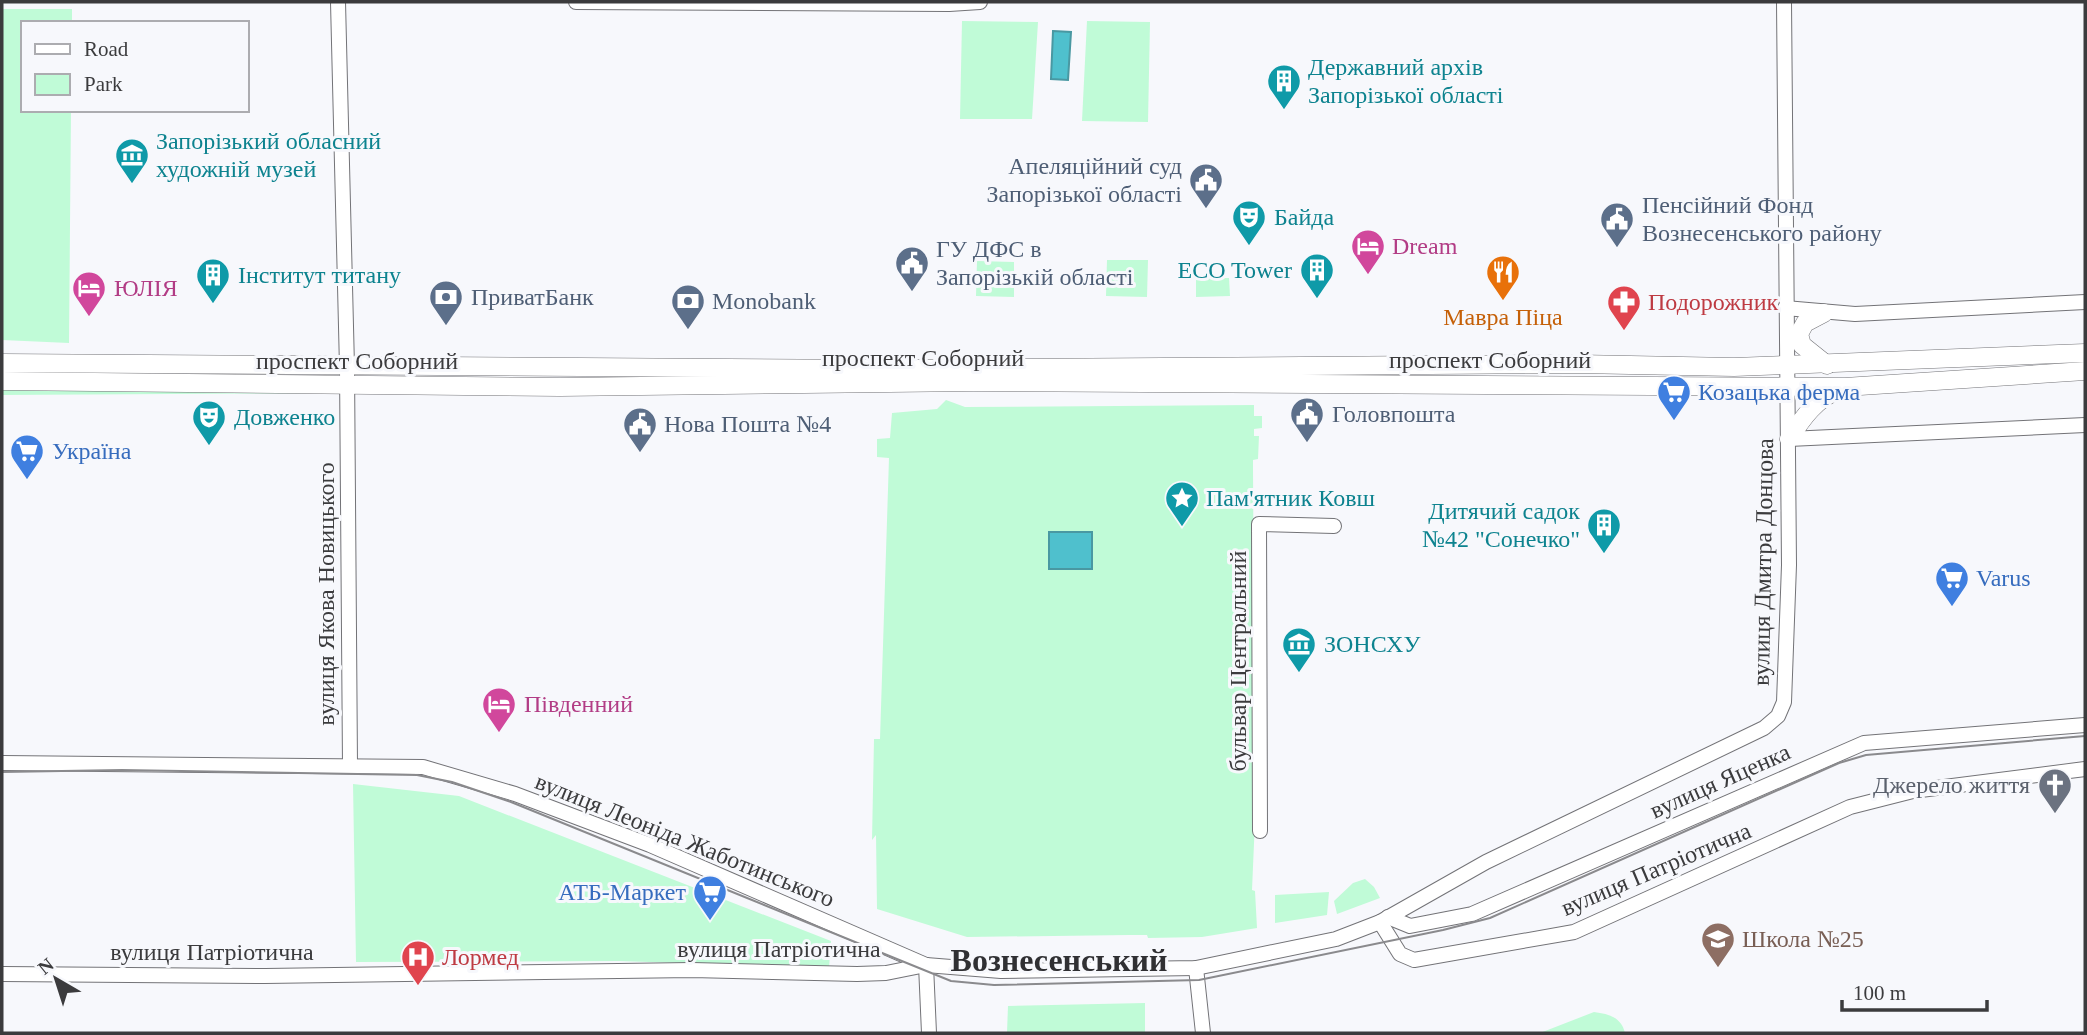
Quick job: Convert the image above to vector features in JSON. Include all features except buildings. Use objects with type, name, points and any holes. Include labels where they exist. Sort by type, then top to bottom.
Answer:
[{"type":"main road","points":[[1824,313],[1811,317],[1798,334],[1802,345],[1827,365]]},
{"type":"main road","name":"проспект Соборний","points":[[2,381],[614,387],[1788,366],[2085,353]]},
{"type":"main road","name":"проспект Соборний","points":[[2,363],[347,367],[958,368],[1788,387],[1845,387],[2085,371]]},
{"type":"main road","points":[[958,368],[982,382]]},
{"type":"main road","points":[[1788,439],[1815,404],[1825,395],[1845,387]]},
{"type":"street","name":"вулиця Якова Новицького","points":[[338,2],[347,367],[350,766]]},
{"type":"street","points":[[576,2],[980,2]]},
{"type":"street","name":"вулиця Дмитра Донцова","points":[[1384,919],[1486,862],[1764,728],[1777,716],[1784,702],[1789,579],[1784,2]]},
{"type":"street","points":[[1786,308],[1824,313],[2085,302]]},
{"type":"street","points":[[1786,308],[1798,334]]},
{"type":"street","points":[[1788,439],[2085,425]]},
{"type":"street","name":"бульвар Центральний","points":[[1260,831],[1259,524],[1334,526]]},
{"type":"street","name":"вулиця Яценка","points":[[1384,919],[1410,926],[1472,914],[1864,743],[2085,725]]},
{"type":"street","name":"вулиця Леоніда Жаботинського","points":[[2,763],[423,768],[515,794],[649,845],[926,965]]},
{"type":"street","name":"вулиця Патріотична","points":[[2,974],[265,976],[692,970],[857,974],[886,973],[926,965],[1001,971],[1196,968],[1336,939],[1384,919],[1400,954],[1414,960],[1574,932],[1850,807],[1913,791],[2085,769]]},
{"type":"street","points":[[926,965],[929,1033]]},
{"type":"street","points":[[1196,968],[1203,1033]]},
{"type":"green space","points":[[2,9],[72,9],[72,21],[21,21],[21,112],[71,112],[69,343],[2,340]]},
{"type":"green space","points":[[962,21],[1038,22],[1032,119],[960,119]]},
{"type":"green space","points":[[1087,21],[1150,22],[1148,122],[1082,121]]},
{"type":"green space","points":[[1107,260],[1148,260],[1147,297],[1106,296]]},
{"type":"green space","points":[[977,261],[1014,262],[1014,297],[976,296]]},
{"type":"green space","points":[[1196,278],[1229,278],[1230,296],[1196,297]]},
{"type":"green space","points":[[2,385],[326,388],[326,393],[2,395]]},
{"type":"green space","points":[[946,400],[965,407],[1254,405],[1254,416],[1262,416],[1262,428],[1254,429],[1254,436],[1259,436],[1258,459],[1253,460],[1255,820],[1252,890],[1255,891],[1257,928],[1202,937],[967,937],[877,909],[876,835],[872,840],[874,739],[880,739],[889,458],[877,457],[877,439],[890,438],[892,413],[937,409]]},
{"type":"green space","points":[[353,784],[459,796],[831,941],[829,968],[619,961],[356,962]]},
{"type":"green space","points":[[1365,879],[1374,887],[1380,898],[1337,914],[1334,901],[1353,883]]},
{"type":"green space","points":[[1329,892],[1327,915],[1275,923],[1275,895]]},
{"type":"green space","points":[[1145,1003],[1145,1033],[1007,1033],[1008,1006]]},
{"type":"green space","points":[[1594,1012],[1614,1017],[1621,1023],[1625,1033],[1540,1033]]},
{"type":"water","points":[[1053,31],[1071,32],[1068,80],[1051,79]]},
{"type":"water","points":[[1049,532],[1092,532],[1092,569],[1049,569]]},
{"type":"tram line","points":[[2,772],[122,770],[417,775],[452,782],[511,802],[951,981],[994,985],[1199,980],[1443,930],[1490,918],[1839,763],[1866,755],[2085,736]]},
{"type":"place","name":"Державний архів Запорізької області","points":[[1284,111]]},
{"type":"place","name":"Запорізький обласний художній музей","points":[[132,185]]},
{"type":"place","name":"Апеляційний суд Запорізької області","points":[[1206,210]]},
{"type":"place","name":"Байда","points":[[1249,247]]},
{"type":"place","name":"Пенсійний Фонд Вознесенського району","points":[[1617,249]]},
{"type":"place","name":"Dream","points":[[1368,276]]},
{"type":"place","name":"ГУ ДФС в Запорізькій області","points":[[912,293]]},
{"type":"place","name":"ECO Tower","points":[[1317,300]]},
{"type":"place","name":"Мавра Піца","points":[[1503,302]]},
{"type":"place","name":"Інститут титану","points":[[213,305]]},
{"type":"place","name":"ЮЛІЯ","points":[[89,318]]},
{"type":"place","name":"ПриватБанк","points":[[446,327]]},
{"type":"place","name":"Monobank","points":[[688,331]]},
{"type":"place","name":"Подорожник","points":[[1624,332]]},
{"type":"place","name":"Козацька ферма","points":[[1674,422]]},
{"type":"place","name":"Головпошта","points":[[1307,444]]},
{"type":"place","name":"Довженко","points":[[209,447]]},
{"type":"place","name":"Нова Пошта №4","points":[[640,454]]},
{"type":"place","name":"Україна","points":[[27,481]]},
{"type":"place","name":"Пам'ятник Ковш","points":[[1182,528]]},
{"type":"place","name":"Дитячий садок №42 \"Сонечко\"","points":[[1604,555]]},
{"type":"place","name":"Varus","points":[[1952,608]]},
{"type":"place","name":"ЗОНСХУ","points":[[1299,674]]},
{"type":"place","name":"Південний","points":[[499,734]]},
{"type":"place","name":"Джерело життя","points":[[2055,815]]},
{"type":"place","name":"АТБ-Маркет","points":[[710,922]]},
{"type":"place","name":"Школа №25","points":[[1718,969]]},
{"type":"place","name":"Лормед","points":[[418,987]]},
{"type":"district","name":"Вознесенський","points":[[1059,960]]}]
